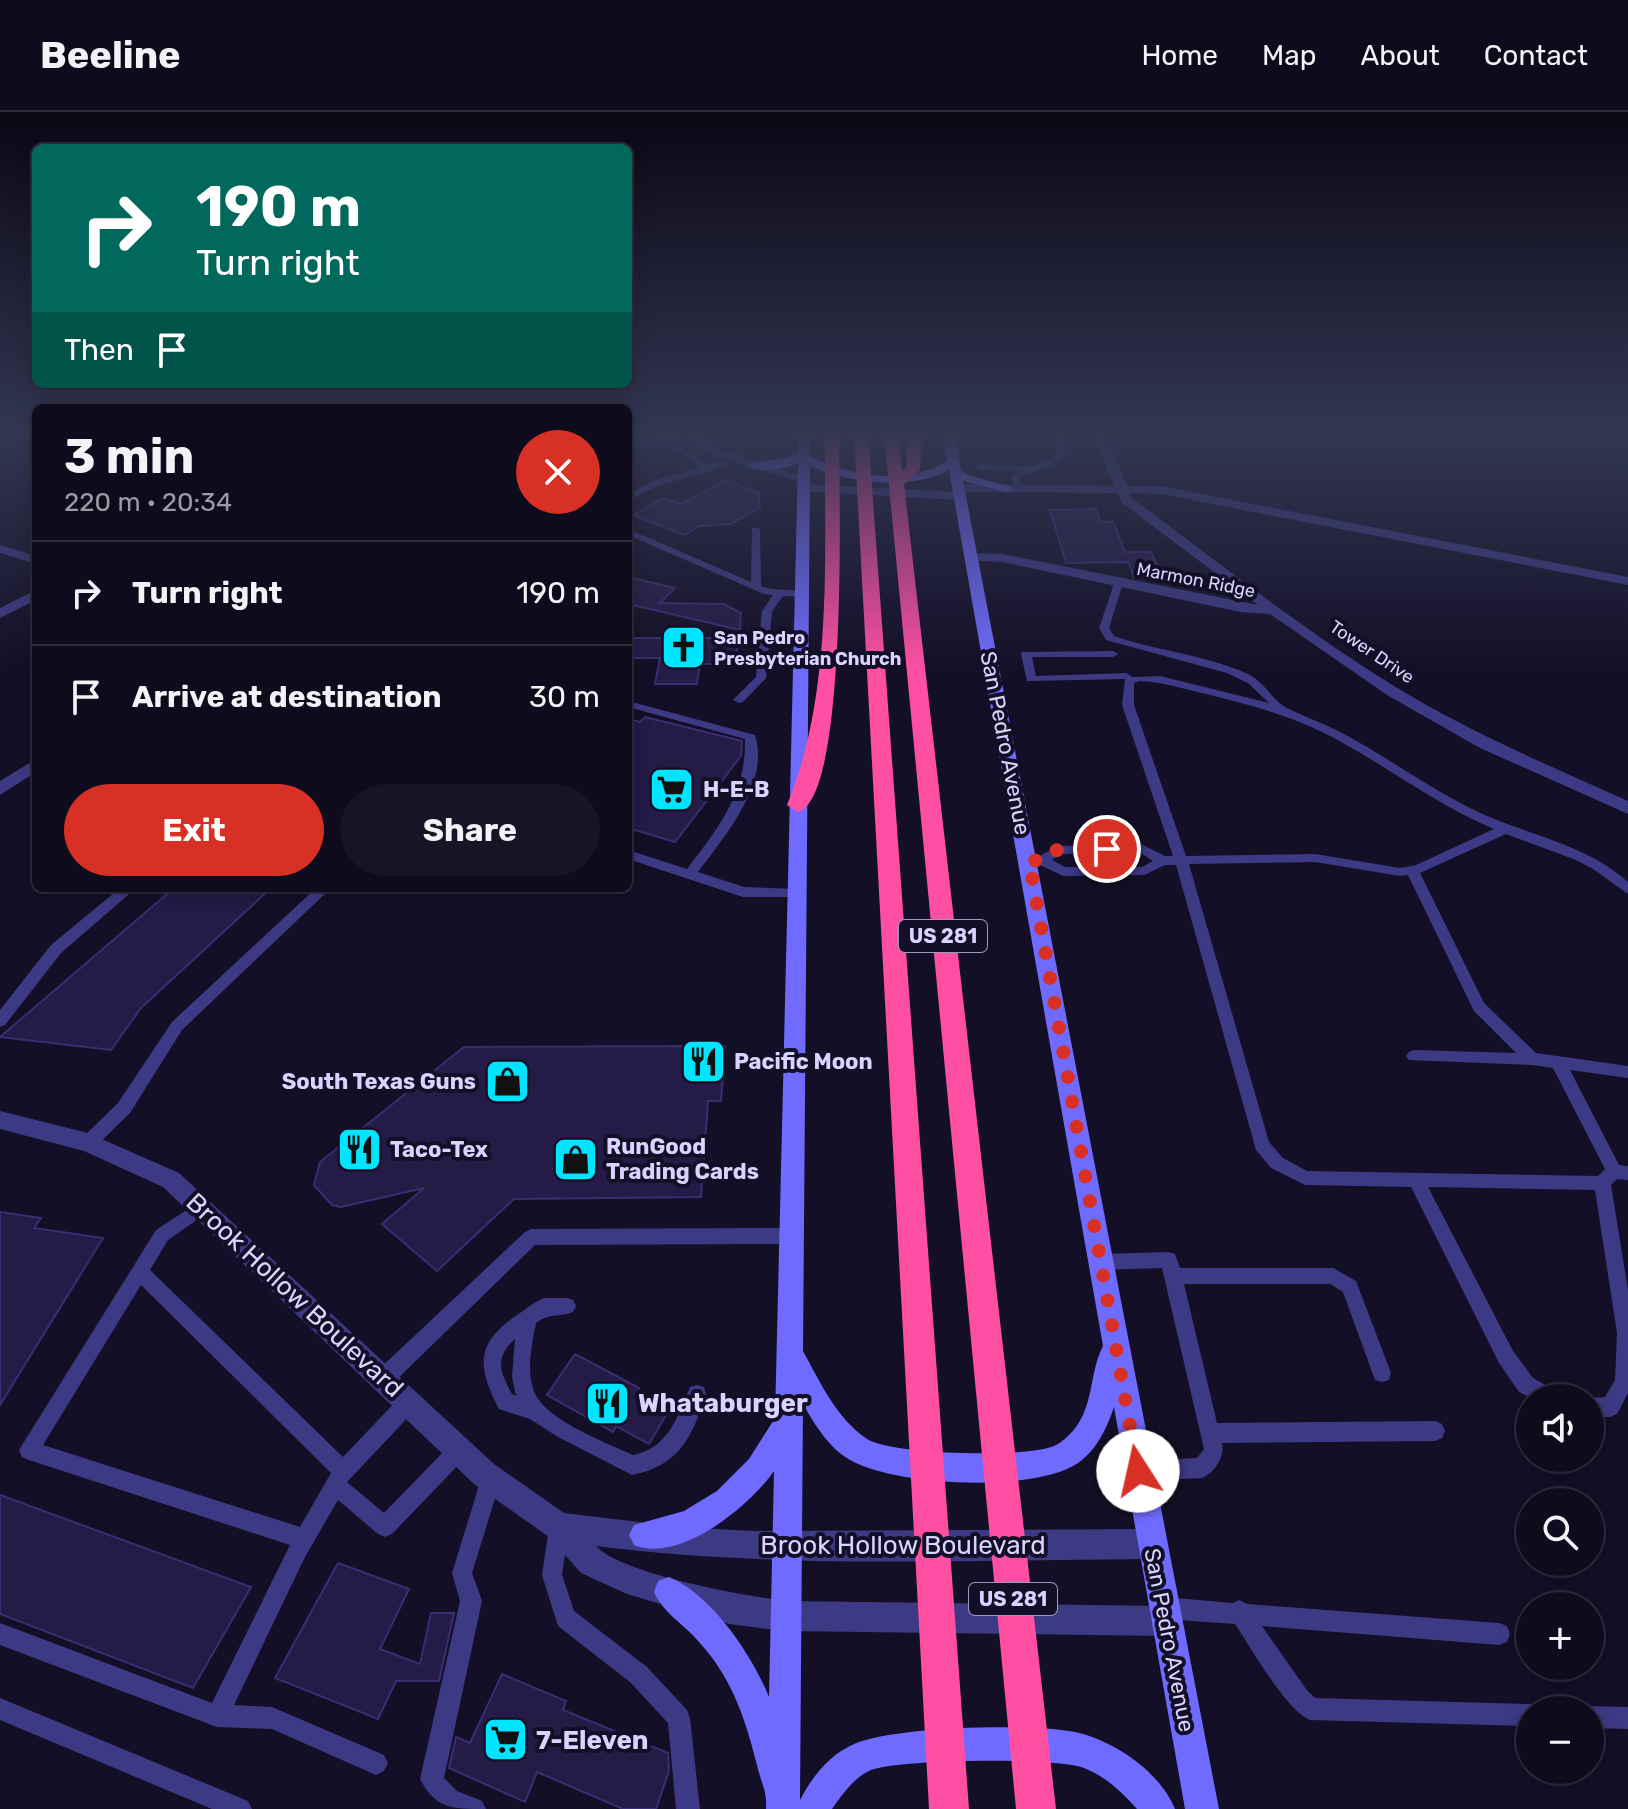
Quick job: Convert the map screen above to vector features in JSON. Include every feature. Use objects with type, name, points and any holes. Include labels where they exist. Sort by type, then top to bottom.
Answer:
[{"type":"highway","points":[[798,805],[813,768],[832,628],[832,512]]},
{"type":"highway","name":"US 281","points":[[866,512],[949,1809]]},
{"type":"highway","name":"US 281","points":[[899,512],[989,1390],[1036,1809]]},
{"type":"main road","points":[[783,1809],[802,512]]},
{"type":"main road","name":"San Pedro Avenue","points":[[962,512],[1036,860],[1099,1262],[1202,1809]]},
{"type":"main road","points":[[789,1351],[837,1431],[866,1455],[903,1464],[1031,1465],[1060,1458],[1089,1433],[1103,1400],[1114,1344]]},
{"type":"main road","points":[[644,1535],[678,1530],[737,1494],[768,1460],[787,1422]]},
{"type":"main road","points":[[669,1592],[711,1628],[737,1662],[768,1738],[783,1809]]},
{"type":"main road","points":[[813,1809],[837,1775],[856,1761],[878,1751],[912,1747],[1081,1750],[1104,1759],[1125,1773],[1158,1809]]},
{"type":"street","name":"Tower Drive","points":[[1145,512],[1274,610],[1393,692],[1473,737],[1573,786],[1628,808]]},
{"type":"street","points":[[1153,519],[1154,512]]},
{"type":"street","points":[[1270,512],[1628,581]]},
{"type":"street","points":[[0,549],[32,559]]},
{"type":"street","name":"Marmon Ridge","points":[[970,557],[1002,558],[1241,608],[1274,610]]},
{"type":"street","points":[[0,614],[32,596]]},
{"type":"street","points":[[0,789],[32,767]]},
{"type":"street","name":"Brook Hollow Boulevard","points":[[0,1120],[89,1142],[127,1156],[171,1180],[459,1450],[491,1479],[559,1527],[591,1563],[669,1592],[729,1609],[785,1616],[1164,1614]]},
{"type":"street","name":"Brook Hollow Boulevard","points":[[559,1527],[644,1535],[681,1542],[786,1546],[1151,1544]]},
{"type":"lane","points":[[755,529],[756,586]]},
{"type":"lane","points":[[632,534],[756,586],[779,594],[801,594]]},
{"type":"lane","points":[[1118,583],[1104,628],[1111,638],[1113,654],[1128,679],[1128,705],[1181,860],[1262,1145],[1277,1163],[1305,1178],[1416,1180],[1615,1176]]},
{"type":"lane","points":[[739,700],[761,678],[767,611],[779,594]]},
{"type":"lane","points":[[1111,638],[1141,649],[1209,664],[1250,679],[1286,714]]},
{"type":"lane","points":[[1113,654],[1026,654],[1031,679],[1160,679],[1286,714],[1338,735],[1433,796],[1505,829],[1600,864],[1628,889]]},
{"type":"lane","points":[[632,705],[751,737],[753,756],[740,807],[690,874]]},
{"type":"lane","points":[[1036,860],[1063,872],[1111,872],[1144,871],[1163,861],[1315,858],[1400,872],[1412,870],[1505,829]]},
{"type":"lane","points":[[1036,860],[1057,850],[1141,848],[1163,861]]},
{"type":"lane","points":[[1107,849],[1111,872]]},
{"type":"lane","points":[[632,855],[743,892],[796,894]]},
{"type":"lane","points":[[1412,870],[1479,1007],[1532,1059]]},
{"type":"lane","points":[[0,1021],[56,949],[124,892]]},
{"type":"lane","points":[[89,1142],[124,1108],[177,1026],[320,892]]},
{"type":"lane","points":[[1414,1056],[1532,1059],[1628,1072]]},
{"type":"lane","points":[[1558,1062],[1615,1176],[1626,1333],[1624,1382],[1610,1407],[1604,1407]]},
{"type":"lane","points":[[1416,1180],[1506,1357],[1525,1384]]},
{"type":"lane","points":[[202,1207],[162,1235],[29,1450],[304,1539]]},
{"type":"lane","points":[[383,1379],[531,1237],[790,1236]]},
{"type":"lane","points":[[1099,1262],[1169,1260],[1214,1451],[1202,1468],[1138,1471]]},
{"type":"lane","points":[[140,1272],[385,1527],[459,1450]]},
{"type":"lane","points":[[1173,1276],[1333,1276],[1350,1287],[1382,1373]]},
{"type":"lane","points":[[567,1306],[544,1306],[501,1336],[494,1345],[491,1359],[496,1386],[506,1402],[535,1411],[632,1465],[649,1463],[664,1454],[690,1416],[697,1394]]},
{"type":"lane","points":[[528,1318],[521,1370],[525,1393],[535,1411]]},
{"type":"lane","points":[[217,1716],[304,1539],[339,1478],[409,1402]]},
{"type":"lane","points":[[1210,1433],[1435,1431]]},
{"type":"lane","points":[[474,1809],[456,1804],[436,1792],[432,1779],[471,1601],[462,1573],[491,1479]]},
{"type":"lane","points":[[559,1527],[552,1575],[566,1618],[639,1675],[679,1718],[688,1809]]},
{"type":"lane","points":[[1239,1611],[1298,1697],[1310,1709],[1516,1715]]},
{"type":"lane","points":[[1164,1614],[1239,1611],[1499,1634]]},
{"type":"lane","points":[[0,1634],[217,1716],[272,1718],[376,1763]]},
{"type":"lane","points":[[0,1709],[240,1809]]},
{"type":"lane","points":[[1604,1717],[1628,1718]]},
{"type":"building","points":[[638,512],[752,512],[731,524],[700,526],[684,535],[633,515]]},
{"type":"building","points":[[1051,512],[1097,512],[1100,522],[1113,522],[1125,552],[1151,552],[1162,577],[1134,577],[1128,562],[1066,563]]},
{"type":"building","points":[[632,578],[675,588],[660,603],[724,604],[741,613],[740,630],[632,605]]},
{"type":"building","points":[[632,638],[738,638],[736,664],[700,664],[697,684],[655,684],[660,658],[632,658]]},
{"type":"building","name":"H-E-B","points":[[645,717],[742,741],[741,756],[675,842],[632,829],[632,720],[640,722]]},
{"type":"building","points":[[169,892],[267,892],[141,1008],[111,1050],[0,1037]]},
{"type":"building","points":[[725,1046],[721,1101],[708,1101],[701,1197],[514,1199],[437,1271],[382,1224],[424,1188],[341,1207],[332,1205],[314,1185],[320,1162],[464,1047]]},
{"type":"building","points":[[0,1212],[41,1218],[34,1228],[103,1238],[0,1405]]},
{"type":"building","name":"Whataburger","points":[[575,1354],[639,1388],[637,1393],[669,1410],[649,1444],[616,1426],[613,1432],[547,1395]]},
{"type":"building","points":[[0,1495],[251,1587],[193,1688],[0,1614]]},
{"type":"building","points":[[338,1563],[409,1589],[380,1649],[420,1664],[431,1613],[454,1613],[439,1681],[396,1681],[378,1719],[275,1678]]},
{"type":"building","points":[[502,1674],[566,1701],[563,1710],[668,1753],[669,1771],[656,1809],[623,1809],[537,1772],[525,1802],[449,1768],[456,1737],[470,1743]]},
{"type":"place","name":"San Pedro Presbyterian Church","points":[[683,648]]},
{"type":"place","name":"H-E-B","points":[[672,789]]},
{"type":"place","name":"Pacific Moon","points":[[703,1061]]},
{"type":"place","name":"South Texas Guns","points":[[507,1081]]},
{"type":"place","name":"Taco-Tex","points":[[359,1149]]},
{"type":"place","name":"RunGood Trading Cards","points":[[575,1159]]},
{"type":"place","name":"Whataburger","points":[[607,1403]]},
{"type":"place","name":"7-Eleven","points":[[505,1740]]},
{"type":"route","points":[[1107,849],[1057,850],[1043,861],[1029,860],[1085,1188],[1138,1471]]}]
